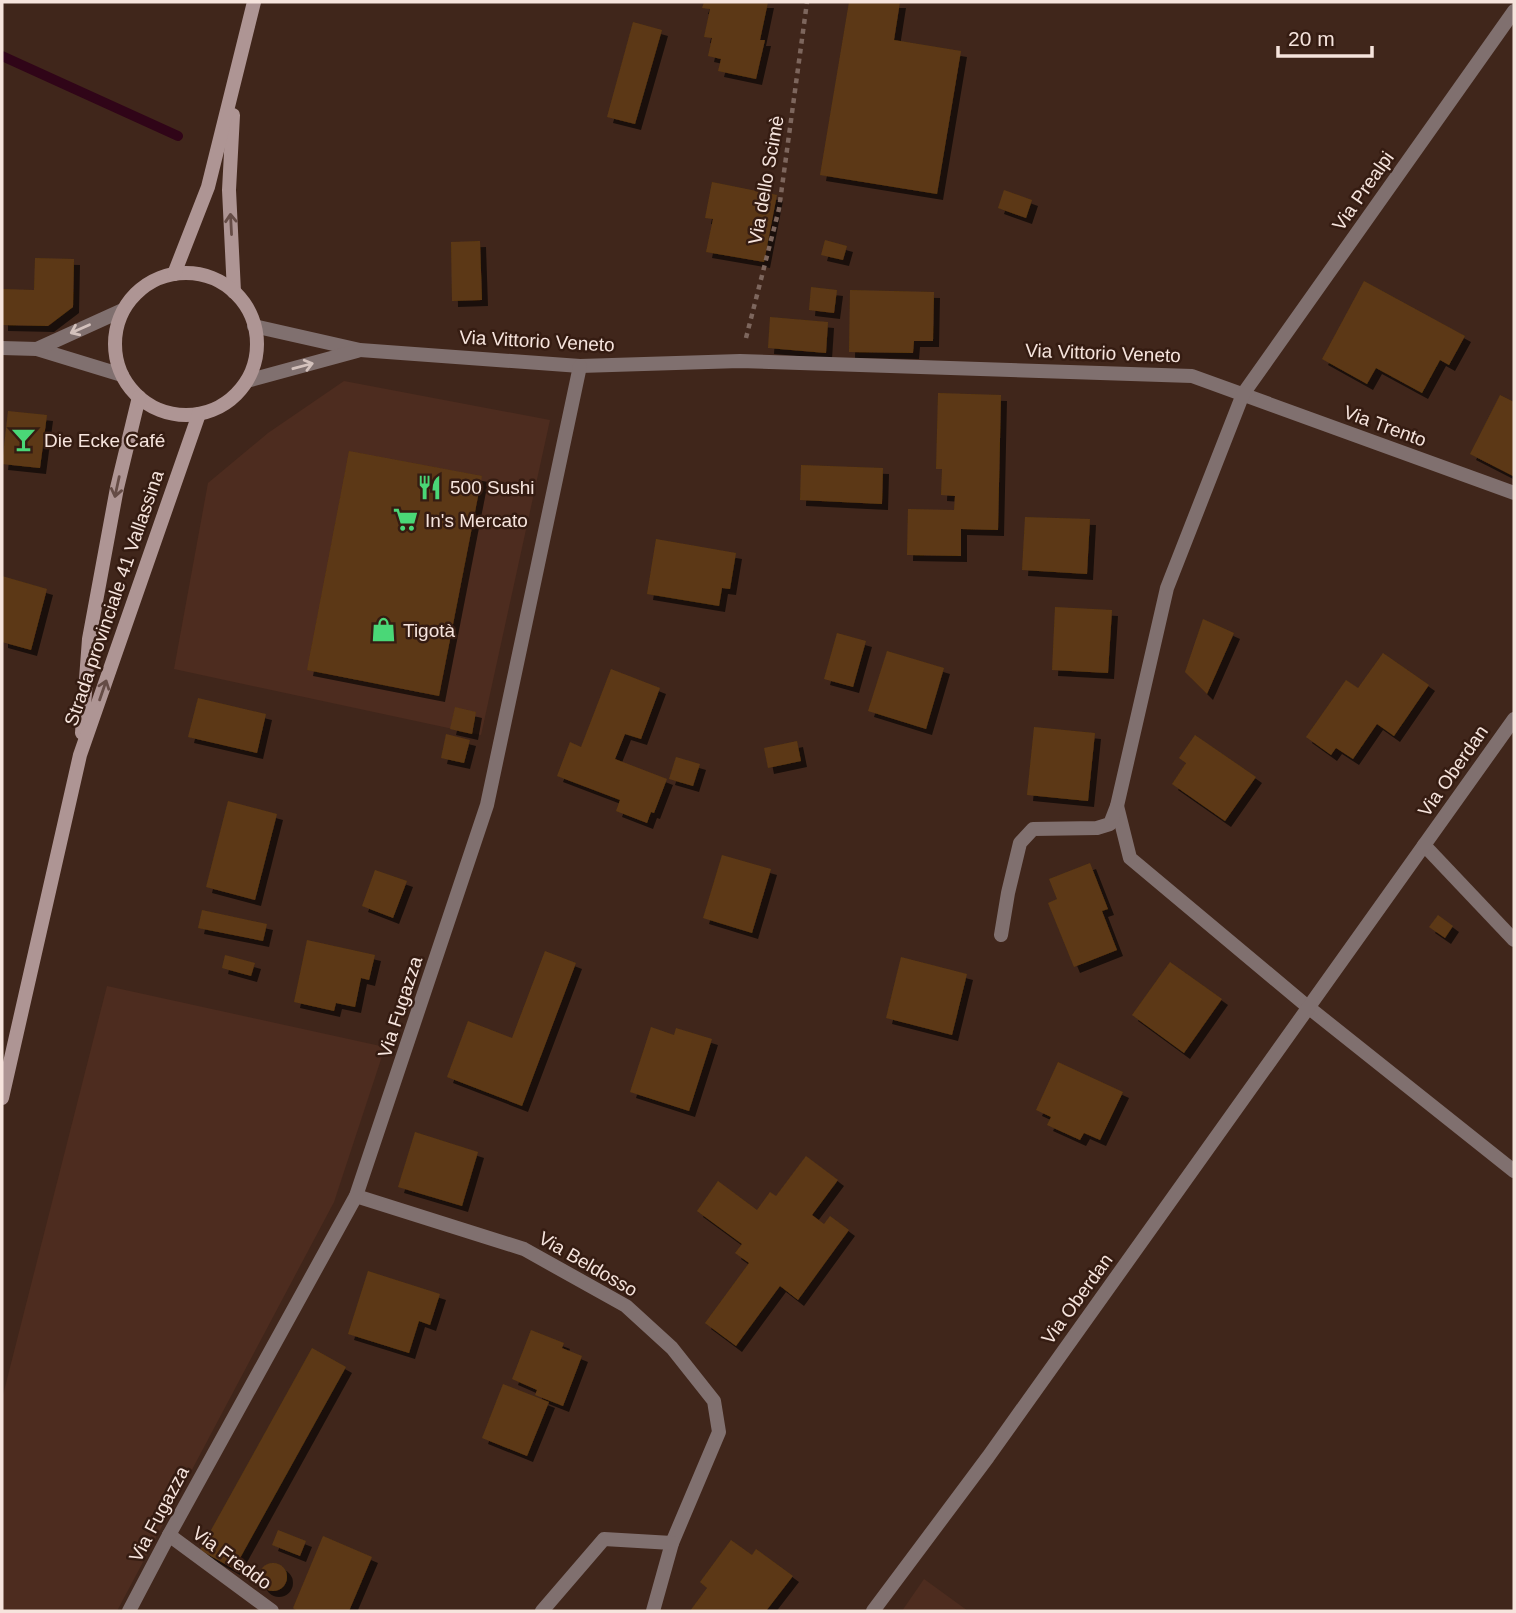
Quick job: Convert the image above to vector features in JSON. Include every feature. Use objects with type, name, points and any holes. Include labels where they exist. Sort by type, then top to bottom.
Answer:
[{"type":"main road","points":[[174,274],[208,187],[254,2]]},
{"type":"main road","points":[[234,292],[229,190],[235,85]]},
{"type":"main road","points":[[192,273],[210,277],[234,292],[250,313],[254,326],[256,355],[247,381],[227,402],[199,414],[169,413],[153,407],[139,397],[122,375],[115,354],[115,340],[123,310],[131,299],[145,286],[174,274],[192,273]]},
{"type":"main road","name":"Strada provinciale 41 Vallassina","points":[[80,755],[89,639],[117,488],[139,397]]},
{"type":"main road","name":"Strada provinciale 41 Vallassina","points":[[2,1098],[80,755],[199,414]]},
{"type":"street","name":"Via Prealpi","points":[[1243,394],[1514,11]]},
{"type":"street","points":[[37,349],[123,310]]},
{"type":"street","name":"Via Vittorio Veneto","points":[[254,326],[360,350],[580,366],[740,361],[1192,376],[1243,394]]},
{"type":"street","points":[[2,348],[37,349],[122,375]]},
{"type":"street","name":"Via Vittorio Veneto","points":[[247,381],[360,350]]},
{"type":"street","name":"Via Fugazza","points":[[129,1611],[356,1196],[487,805],[580,366]]},
{"type":"street","name":"Via Trento","points":[[1243,394],[1514,494]]},
{"type":"street","points":[[1001,935],[1020,843],[1033,829],[1097,828],[1110,824],[1117,806],[1167,588],[1243,394]]},
{"type":"street","name":"Via Oberdan","points":[[873,1611],[988,1457],[1514,719]]},
{"type":"street","points":[[1117,806],[1130,858],[1308,1007],[1514,1171]]},
{"type":"street","name":"Via Oberdan","points":[[1424,845],[1514,940]]},
{"type":"street","name":"Via Beldosso","points":[[356,1196],[524,1249],[626,1306],[672,1348],[714,1401],[719,1432],[672,1543],[653,1611]]},
{"type":"street","name":"Via Freddo","points":[[169,1535],[272,1611]]},
{"type":"street","points":[[542,1611],[604,1539],[672,1543]]},
{"type":"path","name":"Via dello Scimè","points":[[740,361],[779,209],[807,2]]},
{"type":"shaded area","points":[[344,381],[550,420],[481,735],[174,669],[208,483],[268,433]]},
{"type":"shaded area","points":[[107,986],[385,1047],[334,1202],[117,1611],[2,1611],[2,1399]]},
{"type":"shaded area","points":[[924,1579],[968,1611],[902,1611]]},
{"type":"building","points":[[704,2],[768,2],[760,40],[765,40],[756,79],[718,71],[721,59],[708,56],[712,38],[704,37],[710,9],[702,8]]},
{"type":"building","points":[[849,2],[900,2],[894,40],[961,51],[937,194],[820,175]]},
{"type":"building","points":[[633,22],[662,30],[635,124],[607,117]]},
{"type":"building","points":[[712,182],[777,195],[764,262],[706,252],[713,219],[705,218]]},
{"type":"building","points":[[1004,190],[1032,200],[1026,218],[998,208]]},
{"type":"building","points":[[825,240],[847,246],[843,260],[821,255]]},
{"type":"building","points":[[480,241],[482,300],[452,301],[451,242]]},
{"type":"building","points":[[35,258],[74,259],[73,307],[48,326],[2,325],[2,289],[34,290]]},
{"type":"building","points":[[1364,281],[1465,336],[1449,365],[1440,360],[1422,393],[1376,368],[1367,384],[1322,359]]},
{"type":"building","points":[[811,287],[837,290],[834,313],[809,310]]},
{"type":"building","points":[[850,290],[934,292],[933,341],[914,341],[913,353],[849,352]]},
{"type":"building","points":[[770,317],[828,322],[826,353],[768,348]]},
{"type":"building","points":[[938,393],[1001,395],[998,530],[961,529],[961,556],[907,555],[908,509],[954,510],[955,496],[941,495],[942,469],[936,469]]},
{"type":"building","points":[[1500,395],[1514,402],[1513,476],[1470,454]]},
{"type":"building","name":"Die Ecke Café","points":[[8,411],[47,415],[40,468],[2,464]]},
{"type":"building","points":[[349,451],[482,476],[439,696],[307,670]]},
{"type":"building","points":[[801,465],[883,468],[882,504],[800,500]]},
{"type":"building","points":[[1025,517],[1090,519],[1087,574],[1022,570]]},
{"type":"building","points":[[656,539],[736,553],[730,589],[722,588],[719,606],[647,594]]},
{"type":"building","points":[[2,576],[47,589],[31,650],[2,642]]},
{"type":"building","points":[[1055,607],[1112,610],[1108,673],[1052,670]]},
{"type":"building","points":[[1203,619],[1234,633],[1207,694],[1185,672]]},
{"type":"building","points":[[837,633],[866,641],[853,687],[824,679]]},
{"type":"building","points":[[887,651],[944,668],[926,729],[868,711]]},
{"type":"building","points":[[1383,653],[1429,685],[1394,736],[1377,724],[1353,759],[1336,748],[1331,755],[1306,737],[1346,680],[1358,688]]},
{"type":"building","points":[[611,669],[660,688],[641,739],[625,734],[615,759],[667,779],[654,813],[651,812],[647,823],[616,811],[620,800],[557,776],[570,742],[581,747]]},
{"type":"building","points":[[198,698],[266,714],[257,753],[188,737]]},
{"type":"building","points":[[455,707],[476,712],[472,734],[450,729]]},
{"type":"building","points":[[1034,727],[1095,733],[1088,801],[1027,795]]},
{"type":"building","points":[[446,734],[470,740],[464,763],[441,758]]},
{"type":"building","points":[[1195,735],[1256,777],[1225,821],[1172,784],[1186,763],[1179,758]]},
{"type":"building","points":[[797,741],[801,761],[768,768],[764,748]]},
{"type":"building","points":[[676,757],[700,764],[693,786],[669,779]]},
{"type":"building","points":[[228,801],[277,814],[255,900],[206,887]]},
{"type":"building","points":[[722,855],[771,869],[752,933],[703,918]]},
{"type":"building","points":[[1090,863],[1108,909],[1102,911],[1117,950],[1074,967],[1048,903],[1057,899],[1049,879]]},
{"type":"building","points":[[375,870],[407,881],[393,918],[362,906]]},
{"type":"building","points":[[202,910],[267,924],[263,941],[198,928]]},
{"type":"building","points":[[1438,915],[1453,926],[1445,938],[1429,927]]},
{"type":"building","points":[[307,940],[375,955],[369,980],[361,978],[355,1007],[336,1003],[334,1011],[294,1002]]},
{"type":"building","points":[[545,951],[576,963],[522,1106],[447,1077],[468,1021],[512,1038]]},
{"type":"building","points":[[225,955],[255,963],[251,976],[222,968]]},
{"type":"building","points":[[901,957],[967,974],[952,1035],[886,1018]]},
{"type":"building","points":[[1170,962],[1222,999],[1184,1053],[1132,1015]]},
{"type":"building","points":[[651,1027],[674,1035],[676,1028],[712,1039],[689,1111],[630,1092]]},
{"type":"building","points":[[1058,1062],[1123,1092],[1100,1140],[1084,1133],[1080,1140],[1047,1125],[1051,1117],[1036,1110]]},
{"type":"building","points":[[415,1132],[478,1152],[462,1206],[398,1187]]},
{"type":"building","points":[[806,1156],[838,1180],[812,1215],[824,1224],[830,1216],[849,1230],[798,1300],[780,1286],[736,1346],[705,1323],[749,1263],[735,1253],[742,1244],[697,1211],[718,1181],[757,1210],[770,1192],[776,1196]]},
{"type":"building","points":[[368,1271],[440,1294],[430,1325],[419,1321],[409,1353],[348,1334]]},
{"type":"building","points":[[531,1330],[564,1343],[562,1348],[582,1356],[563,1406],[535,1395],[537,1390],[512,1379]]},
{"type":"building","points":[[312,1348],[346,1367],[234,1569],[200,1550]]},
{"type":"building","points":[[503,1384],[549,1402],[527,1456],[482,1438]]},
{"type":"building","points":[[278,1530],[306,1541],[300,1556],[272,1545]]},
{"type":"building","points":[[323,1536],[372,1557],[349,1611],[297,1611],[293,1608]]},
{"type":"building","points":[[731,1540],[752,1555],[756,1549],[793,1576],[766,1611],[690,1611],[707,1588],[700,1582]]},
{"type":"building","points":[[273,1563],[283,1567],[287,1577],[283,1587],[273,1591],[263,1587],[259,1577],[263,1567]]},
{"type":"waterway","points":[[2,56],[178,136]]},
{"type":"place","name":"Die Ecke Café","points":[[24,440]]},
{"type":"place","name":"500 Sushi","points":[[430,487]]},
{"type":"place","name":"In's Mercato","points":[[405,520]]},
{"type":"place","name":"Tigotà","points":[[383,630]]}]
